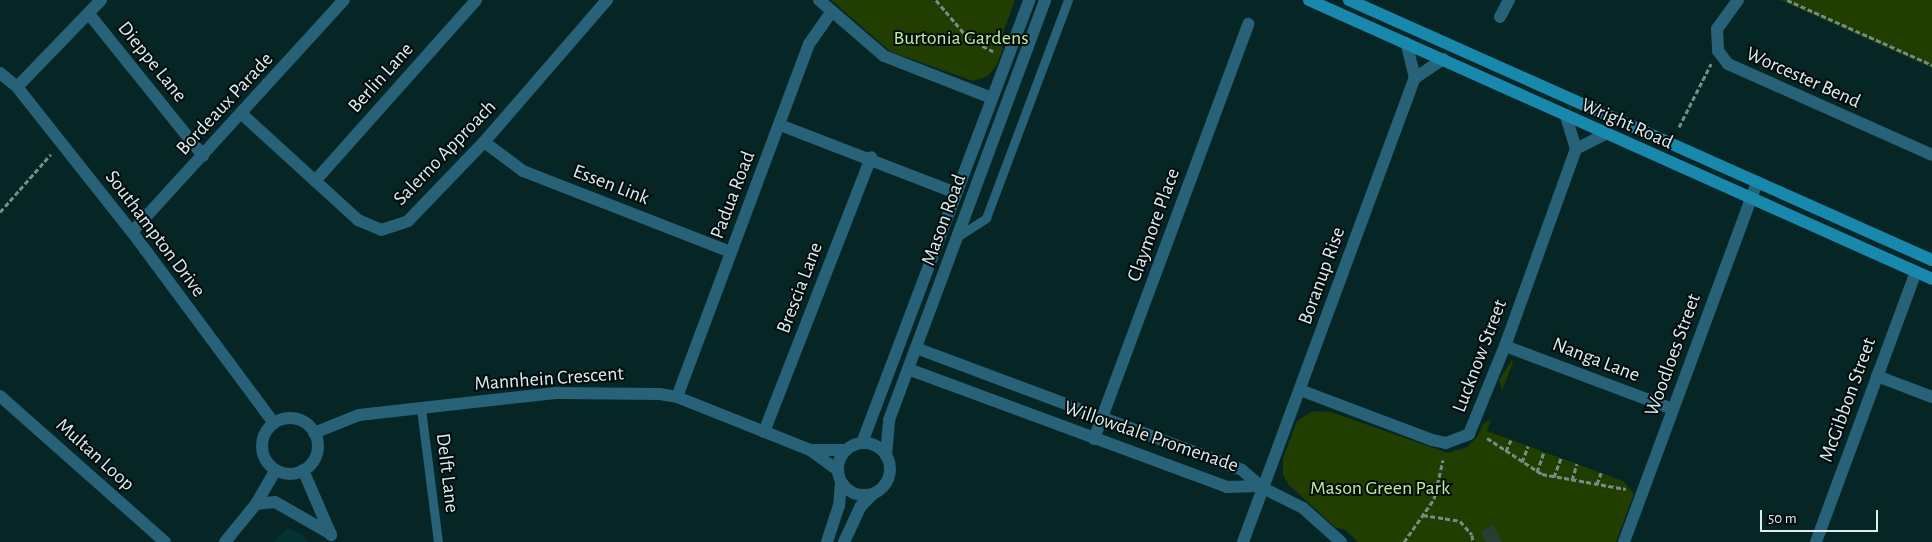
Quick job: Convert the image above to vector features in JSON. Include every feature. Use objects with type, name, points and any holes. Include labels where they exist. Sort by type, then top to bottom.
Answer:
[{"type":"main road","name":"Wright Road","points":[[1309,0],[1566,117],[1932,279]]},
{"type":"main road","name":"Wright Road","points":[[1349,0],[1932,260]]},
{"type":"street","points":[[17,87],[101,0]]},
{"type":"street","name":"Bordeaux Parade","points":[[132,232],[243,115],[344,0]]},
{"type":"street","name":"Berlin Lane","points":[[315,181],[476,0]]},
{"type":"street","name":"Salerno Approach","points":[[243,115],[358,220],[381,230],[408,221],[484,142],[607,0]]},
{"type":"street","points":[[819,0],[884,56],[900,64],[992,98]]},
{"type":"street","name":"Mason Road","points":[[862,443],[1029,0]]},
{"type":"street","name":"Mason Road","points":[[886,456],[890,420],[1046,0]]},
{"type":"street","points":[[1500,17],[1509,0]]},
{"type":"street","name":"Worcester Bend","points":[[1738,0],[1717,29],[1718,51],[1728,64],[1932,155]]},
{"type":"street","name":"Padua Road","points":[[677,397],[809,44],[832,11]]},
{"type":"street","name":"Dieppe Lane","points":[[89,14],[203,156]]},
{"type":"street","name":"Claymore Place","points":[[1094,439],[1248,24]]},
{"type":"street","points":[[1406,43],[1415,78],[1443,60]]},
{"type":"street","name":"Southampton Drive","points":[[0,73],[17,87],[132,232],[274,423]]},
{"type":"street","name":"Boranup Rise","points":[[1243,542],[1261,487],[1300,390],[1415,78]]},
{"type":"street","points":[[1566,117],[1576,149],[1605,134]]},
{"type":"street","points":[[780,125],[871,157],[956,193]]},
{"type":"street","name":"Essen Link","points":[[484,142],[522,171],[731,252]]},
{"type":"street","name":"Lucknow Street","points":[[1300,390],[1432,440],[1454,442],[1469,434],[1476,423],[1505,346],[1576,149]]},
{"type":"street","name":"Brescia Lane","points":[[764,432],[871,157]]},
{"type":"street","name":"Woodloes Street","points":[[1624,542],[1757,182]]},
{"type":"street","name":"McGibbon Street","points":[[1816,542],[1916,272]]},
{"type":"street","name":"Nanga Lane","points":[[1505,346],[1673,409]]},
{"type":"street","name":"Willowdale Promenade","points":[[916,348],[1242,470],[1261,487],[1303,508],[1342,542]]},
{"type":"street","name":"Willowdale Promenade","points":[[908,369],[1094,439],[1227,486],[1261,487]]},
{"type":"street","points":[[1877,376],[1932,397]]},
{"type":"street","name":"Mannhein Crescent","points":[[314,433],[329,424],[359,415],[576,392],[638,392],[677,397],[810,450],[839,476]]},
{"type":"street","name":"Multan Loop","points":[[0,396],[165,542]]},
{"type":"street","points":[[283,419],[301,420],[314,433],[317,450],[310,465],[303,470],[285,474],[268,464],[262,447],[268,429],[274,423],[283,419]]},
{"type":"street","points":[[827,542],[839,506],[839,476],[846,450],[862,443],[876,446],[886,456],[888,477],[861,506],[844,542]]},
{"type":"street","name":"Mannhein Crescent","points":[[810,450],[846,450]]},
{"type":"street","points":[[225,542],[256,504],[276,470]]},
{"type":"street","points":[[303,470],[332,538]]},
{"type":"street","points":[[839,476],[858,494],[874,493]]},
{"type":"street","points":[[256,504],[275,502],[332,538]]},
{"type":"lane","points":[[957,237],[986,218],[1068,0]]},
{"type":"lane","name":"Delft Lane","points":[[422,409],[438,542]]},
{"type":"path","points":[[936,0],[969,39],[993,52]]},
{"type":"path","points":[[1787,0],[1932,65]]},
{"type":"path","points":[[1678,127],[1715,59]]},
{"type":"path","points":[[0,212],[50,154]]},
{"type":"path","points":[[1487,438],[1537,472],[1554,477],[1626,489]]},
{"type":"path","points":[[1506,452],[1511,440]]},
{"type":"path","points":[[1522,462],[1528,446]]},
{"type":"path","points":[[1537,472],[1544,452]]},
{"type":"path","points":[[1554,477],[1561,458]]},
{"type":"path","points":[[1404,542],[1434,500],[1443,460]]},
{"type":"path","points":[[1572,480],[1577,464]]},
{"type":"path","points":[[1597,484],[1601,473]]},
{"type":"path","points":[[1424,515],[1460,521],[1472,535],[1473,542]]},
{"type":"shaded area","points":[[287,528],[301,534],[308,542],[274,542]]},
{"type":"green space","name":"Burtonia Gardens","points":[[831,0],[1015,0],[1000,41],[1003,49],[996,66],[988,76],[973,81],[891,52]]},
{"type":"green space","points":[[1780,0],[1932,0],[1932,68]]},
{"type":"green space","points":[[1512,360],[1513,363],[1502,390],[1499,380]]},
{"type":"green space","name":"Mason Green Park","points":[[1313,411],[1331,412],[1448,453],[1467,447],[1477,437],[1483,424],[1491,419],[1487,431],[1623,481],[1634,494],[1616,542],[1358,542],[1344,529],[1336,528],[1289,485],[1283,475],[1283,458],[1297,421]]},
{"type":"building","points":[[1493,525],[1502,542],[1486,542],[1480,532]]}]
